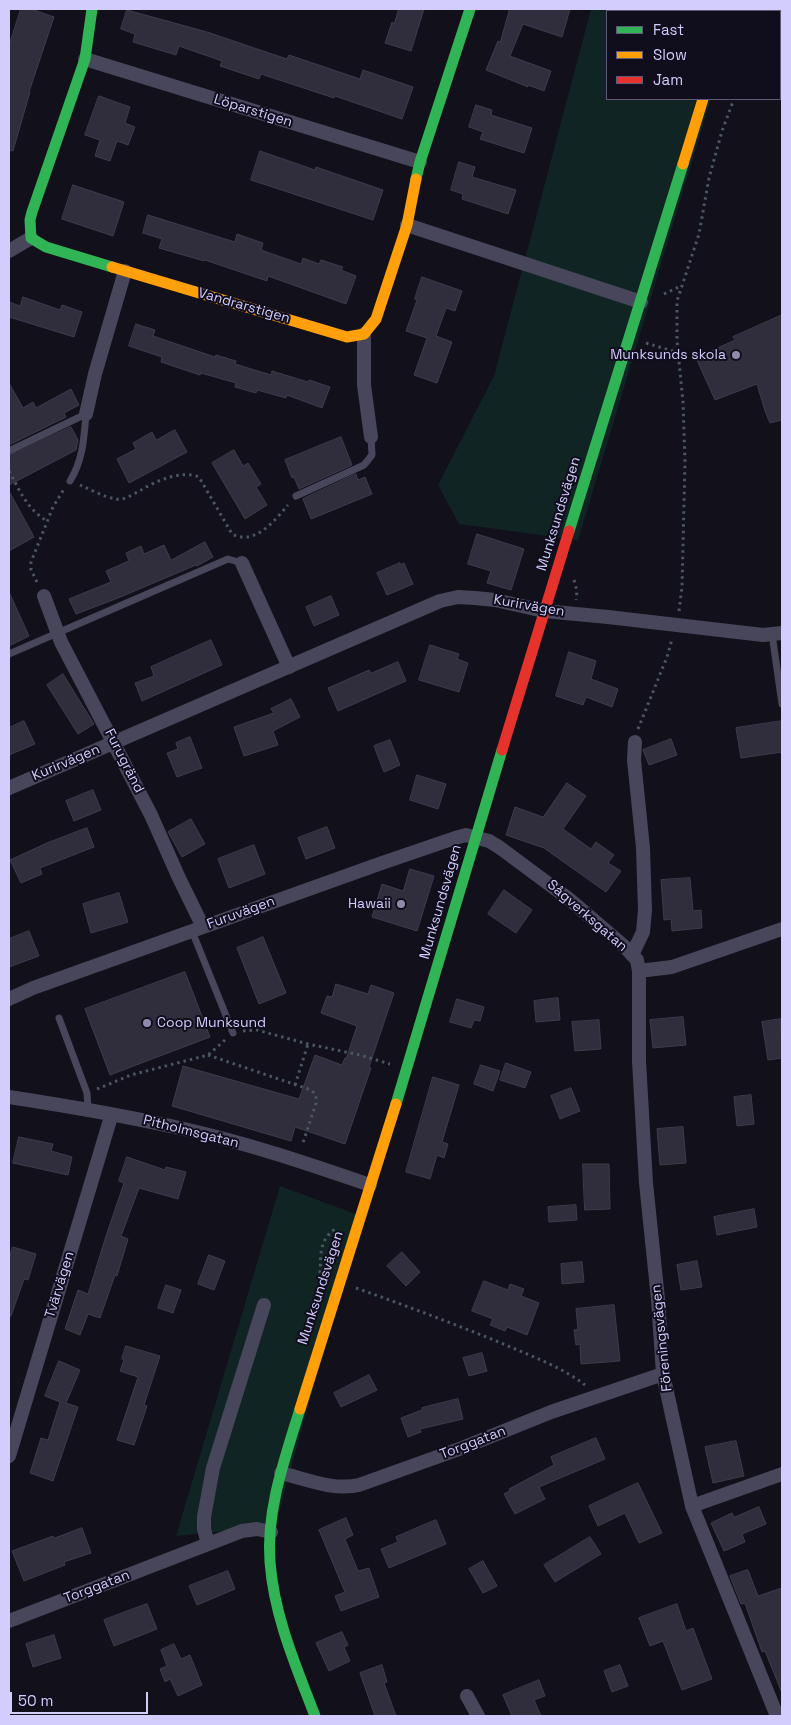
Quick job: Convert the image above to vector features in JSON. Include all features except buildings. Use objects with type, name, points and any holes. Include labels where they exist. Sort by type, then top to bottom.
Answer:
[{"type":"street","points":[[9,251],[31,238],[30,220],[32,212],[85,59],[92,9]]},
{"type":"street","points":[[371,438],[364,385],[364,334],[376,319],[407,225],[420,162],[470,9]]},
{"type":"street","name":"Löparstigen","points":[[85,59],[420,162]]},
{"type":"street","name":"Munksundsvägen","points":[[315,1716],[283,1630],[270,1561],[275,1499],[281,1473],[313,1363],[407,1069],[544,611],[703,100]]},
{"type":"street","points":[[407,225],[641,302]]},
{"type":"street","name":"Vandrarstigen","points":[[31,238],[46,247],[347,336],[364,334]]},
{"type":"street","points":[[86,414],[95,374],[125,271]]},
{"type":"street","points":[[242,564],[288,666]]},
{"type":"street","name":"Furugränd","points":[[44,596],[61,642],[151,815],[179,878],[198,929]]},
{"type":"street","name":"Kurirvägen","points":[[9,788],[440,601],[458,597],[495,600],[544,611],[763,635],[777,634]]},
{"type":"street","points":[[632,955],[643,932],[645,910],[643,848],[634,760],[635,742]]},
{"type":"street","name":"Furuvägen","points":[[9,999],[34,988],[455,838],[466,835],[476,837]]},
{"type":"street","name":"Sågverksgatan","points":[[476,837],[499,847],[569,898],[625,947],[637,960],[639,970]]},
{"type":"street","points":[[639,970],[672,967],[782,929]]},
{"type":"street","name":"Föreningsvägen","points":[[639,970],[639,1061],[646,1183],[658,1299],[663,1374],[692,1506],[777,1716]]},
{"type":"street","name":"Pitholmsgatan","points":[[9,1097],[88,1109],[222,1138],[370,1185]]},
{"type":"street","name":"Tvärvägen","points":[[9,1456],[110,1120],[110,1114]]},
{"type":"street","points":[[208,1544],[204,1528],[204,1517],[213,1468],[264,1306]]},
{"type":"street","name":"Torggatan","points":[[281,1473],[336,1487],[347,1488],[359,1485],[551,1412],[663,1374]]},
{"type":"street","points":[[692,1506],[782,1474]]},
{"type":"street","name":"Torggatan","points":[[10,1618],[242,1531],[257,1529],[271,1532]]},
{"type":"street","points":[[467,1696],[478,1716]]},
{"type":"lane","points":[[9,452],[86,414]]},
{"type":"lane","points":[[70,480],[79,463],[86,414]]},
{"type":"lane","points":[[296,496],[364,465],[372,455],[371,438]]},
{"type":"lane","points":[[9,654],[228,559],[242,564]]},
{"type":"lane","points":[[777,634],[782,704]]},
{"type":"lane","points":[[198,929],[233,1033]]},
{"type":"lane","points":[[58,1018],[87,1093],[88,1109]]},
{"type":"path","points":[[635,742],[637,731],[667,657],[676,626],[682,587],[685,462],[683,402],[677,341],[677,301],[699,234],[722,131],[734,100]]},
{"type":"path","points":[[9,471],[24,500],[36,515],[47,521]]},
{"type":"path","points":[[44,596],[34,577],[31,562],[47,521],[70,480],[117,500],[128,497],[154,483],[175,476],[190,474],[199,477],[232,534],[241,538],[250,537],[262,531],[277,518],[296,496]]},
{"type":"path","points":[[87,1093],[132,1076],[208,1055],[233,1033],[257,1030],[308,1044],[360,1055],[407,1069]]},
{"type":"path","points":[[295,1085],[308,1044]]},
{"type":"path","points":[[208,1055],[311,1090],[316,1095],[316,1103],[297,1161]]},
{"type":"path","points":[[320,1273],[322,1245],[326,1237],[339,1227]]},
{"type":"path","points":[[355,1288],[431,1315],[548,1363],[575,1377],[599,1396]]},
{"type":"green space","points":[[591,9],[738,9],[606,10],[606,100],[711,100],[578,540],[459,524],[438,485],[494,376]]},
{"type":"green space","points":[[280,1186],[361,1216],[275,1526],[176,1536]]},
{"type":"traffic: fast","points":[[92,9],[85,59],[32,212],[30,220],[31,238],[46,247],[112,267]]},
{"type":"traffic: fast","points":[[416,179],[470,9]]},
{"type":"traffic: fast","points":[[569,531],[683,164]]},
{"type":"traffic: fast","points":[[396,1104],[502,750]]},
{"type":"traffic: fast","points":[[300,1409],[283,1465],[274,1504],[271,1523],[270,1562],[272,1582],[281,1621],[293,1660],[315,1716]]},
{"type":"traffic: slow","points":[[683,164],[703,100]]},
{"type":"traffic: slow","points":[[112,267],[347,337],[364,334],[376,319],[407,225],[416,179]]},
{"type":"traffic: slow","points":[[300,1409],[396,1104]]},
{"type":"traffic: jam","points":[[502,750],[569,531]]},
{"type":"place","name":"Munksunds skola","points":[[736,355]]},
{"type":"place","name":"Hawaii","points":[[401,904]]},
{"type":"place","name":"Coop Munksund","points":[[147,1023]]}]
